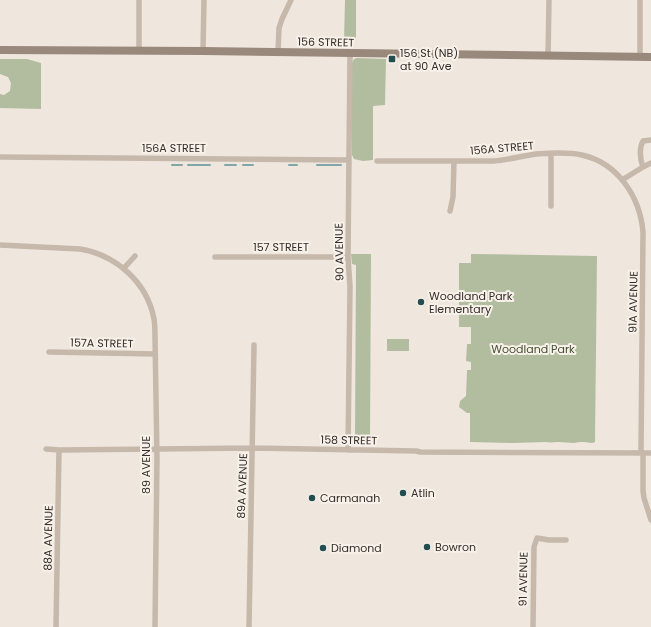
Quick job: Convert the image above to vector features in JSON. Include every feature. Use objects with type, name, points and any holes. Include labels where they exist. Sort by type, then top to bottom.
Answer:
[{"type":"main road","name":"156 STREET","points":[[0,50],[651,57]]},
{"type":"street","points":[[139,0],[139,51]]},
{"type":"street","points":[[203,51],[204,0]]},
{"type":"street","points":[[278,53],[279,28],[291,0]]},
{"type":"street","points":[[548,56],[549,0]]},
{"type":"street","points":[[640,0],[640,57]]},
{"type":"street","name":"90 AVENUE","points":[[348,450],[350,54]]},
{"type":"street","points":[[643,166],[641,156],[642,142],[645,140],[651,140]]},
{"type":"street","points":[[550,154],[550,206]]},
{"type":"street","name":"156A STREET","points":[[376,161],[499,160],[532,155],[576,154],[591,158],[605,165],[622,180]]},
{"type":"street","name":"156A STREET","points":[[0,157],[349,160]]},
{"type":"street","points":[[450,211],[453,197],[454,161]]},
{"type":"street","points":[[622,180],[643,166],[651,163]]},
{"type":"street","name":"91A AVENUE","points":[[622,180],[638,206],[643,232],[643,490],[651,520]]},
{"type":"street","points":[[0,245],[73,248],[86,250],[100,254],[124,268],[134,256]]},
{"type":"street","name":"157 STREET","points":[[215,257],[348,257]]},
{"type":"street","name":"89 AVENUE","points":[[124,268],[140,286],[150,305],[154,320],[156,449],[155,627]]},
{"type":"street","name":"89A AVENUE","points":[[249,627],[254,345]]},
{"type":"street","name":"157A STREET","points":[[49,352],[155,354]]},
{"type":"street","name":"158 STREET","points":[[46,449],[253,448],[428,452],[651,453]]},
{"type":"street","name":"88A AVENUE","points":[[56,627],[59,450]]},
{"type":"street","name":"91 AVENUE","points":[[533,627],[535,542],[537,538],[566,540]]},
{"type":"green space","points":[[345,0],[356,0],[356,41],[344,41]]},
{"type":"green space","points":[[0,59],[27,59],[41,63],[41,109],[0,108],[0,94],[4,95],[10,91],[11,83],[8,77],[0,74]]},
{"type":"green space","points":[[354,59],[386,59],[385,105],[373,106],[373,160],[363,161],[354,159],[352,155],[352,63]]},
{"type":"green space","points":[[351,254],[371,254],[370,443],[356,442],[355,437],[356,265],[352,264]]},
{"type":"green space","name":"Woodland Park","points":[[471,254],[597,256],[595,442],[470,442],[470,413],[467,413],[459,407],[460,401],[466,396],[467,370],[471,370],[471,362],[466,361],[467,344],[471,344],[471,327],[459,327],[459,263],[471,263]]},
{"type":"green space","points":[[387,339],[409,339],[409,351],[387,351]]},
{"type":"waterway","points":[[172,165],[182,165]]},
{"type":"waterway","points":[[188,165],[210,165]]},
{"type":"waterway","points":[[225,165],[236,165]]},
{"type":"waterway","points":[[243,165],[253,165]]},
{"type":"waterway","points":[[289,165],[297,165]]},
{"type":"waterway","points":[[317,165],[341,165]]},
{"type":"place","name":"156 St (NB) at 90 Ave","points":[[392,59]]},
{"type":"place","name":"Woodland Park Elementary","points":[[421,302]]},
{"type":"place","name":"Atlin","points":[[403,493]]},
{"type":"place","name":"Carmanah","points":[[312,498]]},
{"type":"place","name":"Bowron","points":[[427,547]]},
{"type":"place","name":"Diamond","points":[[323,548]]}]
